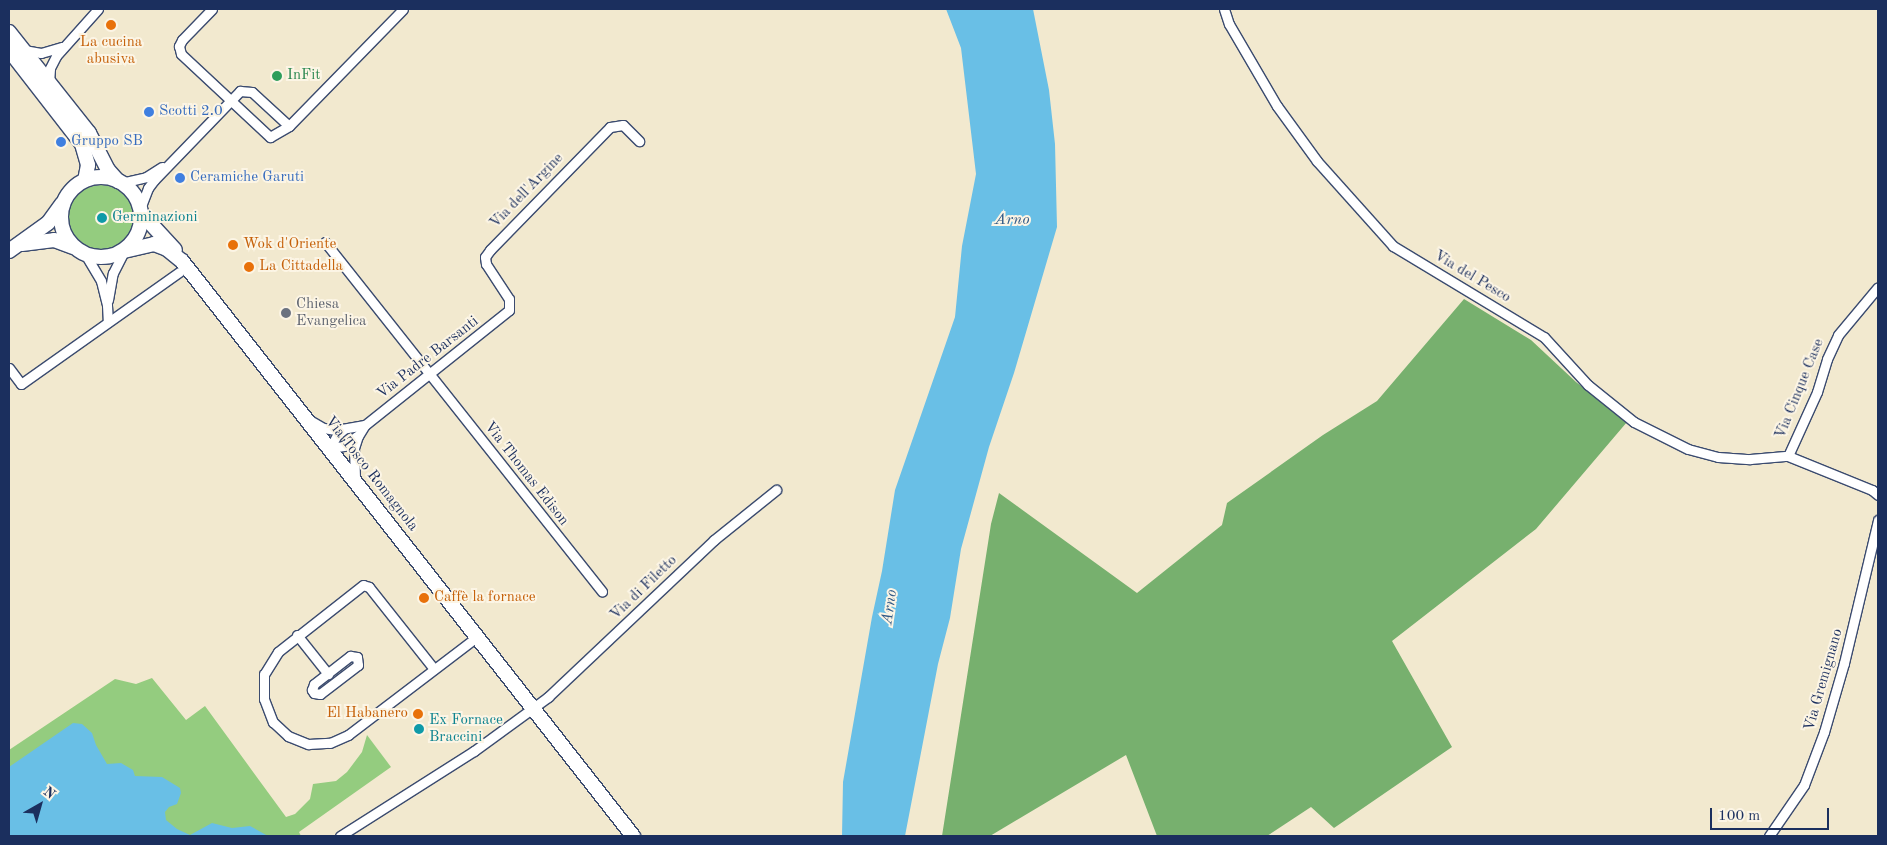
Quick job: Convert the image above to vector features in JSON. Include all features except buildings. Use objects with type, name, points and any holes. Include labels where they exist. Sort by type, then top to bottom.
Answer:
[{"type":"main road","points":[[9,32],[89,133],[108,170],[119,182],[132,191],[141,211],[139,232],[124,251],[105,258],[79,251],[48,239],[14,248]]},
{"type":"main road","points":[[9,50],[78,138],[87,159],[85,180]]},
{"type":"main road","points":[[14,248],[48,223],[74,187],[85,180],[101,177],[119,182]]},
{"type":"main road","points":[[63,202],[60,216],[62,230],[79,251]]},
{"type":"main road","name":"Via Tosco Romagnola","points":[[141,211],[174,247],[180,267]]},
{"type":"main road","name":"Via Tosco Romagnola","points":[[124,251],[150,244],[168,249],[180,267],[305,416],[634,836]]},
{"type":"street","points":[[49,83],[50,68],[62,47],[98,9]]},
{"type":"street","points":[[212,9],[182,40],[180,49],[183,56],[270,137],[290,126],[403,9]]},
{"type":"street","name":"Via del Pesco","points":[[1224,9],[1229,24],[1277,106],[1317,161],[1393,246],[1544,337],[1588,385],[1634,422],[1688,449],[1718,457],[1750,459],[1788,456]]},
{"type":"street","points":[[23,50],[41,53],[62,47]]},
{"type":"street","points":[[141,211],[148,188],[230,99],[242,90],[252,92],[290,126]]},
{"type":"street","name":"Via dell'Argine","points":[[508,311],[509,299],[486,266],[484,260],[486,254],[610,127],[619,124],[625,126],[639,141]]},
{"type":"street","points":[[119,182],[146,177],[170,162]]},
{"type":"street","name":"Via Thomas Edison","points":[[325,242],[602,590]]},
{"type":"street","points":[[79,251],[98,274],[107,305]]},
{"type":"street","points":[[108,322],[107,305],[112,273],[124,251]]},
{"type":"street","points":[[9,368],[21,384],[108,322],[180,267]]},
{"type":"street","name":"Via Cinque Case","points":[[1788,456],[1817,392],[1827,358],[1838,335],[1878,287]]},
{"type":"street","name":"Via Padre Barsanti","points":[[356,481],[353,453],[358,436],[365,425],[508,311]]},
{"type":"street","name":"Via Padre Barsanti","points":[[305,416],[323,428],[343,430],[365,425]]},
{"type":"street","points":[[330,448],[337,435],[343,430]]},
{"type":"street","points":[[330,448],[344,446],[358,436]]},
{"type":"street","points":[[1788,456],[1872,490],[1878,496]]},
{"type":"street","name":"Via di Filetto","points":[[340,836],[436,775],[533,708],[565,682],[714,540],[776,490]]},
{"type":"street","name":"Via Gremignano","points":[[1769,836],[1804,785],[1816,755],[1844,662],[1878,520]]},
{"type":"street","points":[[434,669],[365,585],[297,635],[272,660],[264,674],[262,689],[265,706],[273,722],[284,734],[303,743],[327,744],[345,737],[478,636]]},
{"type":"street","points":[[297,635],[328,674]]},
{"type":"street","points":[[350,656],[358,659],[357,666],[320,694],[315,694],[312,690],[313,686],[328,674],[350,656]]},
{"type":"green space","points":[[94,185],[108,185],[120,190],[129,199],[134,211],[132,231],[125,242],[108,251],[94,251],[82,246],[73,237],[68,225],[68,211],[73,199],[82,190]]},
{"type":"green space","points":[[1464,299],[1531,340],[1576,382],[1627,422],[1536,529],[1392,641],[1452,747],[1334,828],[1311,807],[1267,836],[1157,836],[1126,755],[990,836],[942,836],[991,524],[999,493],[1137,593],[1222,525],[1227,503],[1323,435],[1377,401]]},
{"type":"green space","points":[[152,678],[186,720],[205,706],[286,817],[295,814],[310,799],[313,784],[336,781],[347,772],[362,752],[367,735],[391,767],[299,832],[301,836],[9,836],[9,750],[115,679],[136,684]]},
{"type":"water","name":"Arno","points":[[946,9],[1033,9],[1049,90],[1055,144],[1057,227],[1014,373],[989,447],[961,549],[950,618],[938,664],[905,836],[842,836],[843,782],[895,490],[955,317],[962,246],[976,174],[961,48]]},
{"type":"water","points":[[73,723],[82,724],[92,733],[96,745],[107,764],[121,763],[133,770],[135,776],[162,777],[180,788],[181,793],[177,804],[169,807],[165,812],[166,820],[177,829],[190,835],[212,823],[232,828],[250,826],[268,836],[9,836],[9,767]]},
{"type":"place","name":"La cucina abusiva","points":[[111,25]]},
{"type":"place","name":"InFit","points":[[277,76]]},
{"type":"place","name":"Scotti 2.0","points":[[149,112]]},
{"type":"place","name":"Gruppo SB","points":[[61,142]]},
{"type":"place","name":"Ceramiche Garuti","points":[[180,178]]},
{"type":"place","name":"Germinazioni","points":[[102,218]]},
{"type":"place","name":"Wok d'Oriente","points":[[233,245]]},
{"type":"place","name":"La Cittadella","points":[[249,267]]},
{"type":"place","name":"Chiesa Evangelica","points":[[286,313]]},
{"type":"place","name":"Caffè la fornace","points":[[424,598]]},
{"type":"place","name":"El Habanero","points":[[418,714]]},
{"type":"place","name":"Ex Fornace Braccini","points":[[419,729]]}]
